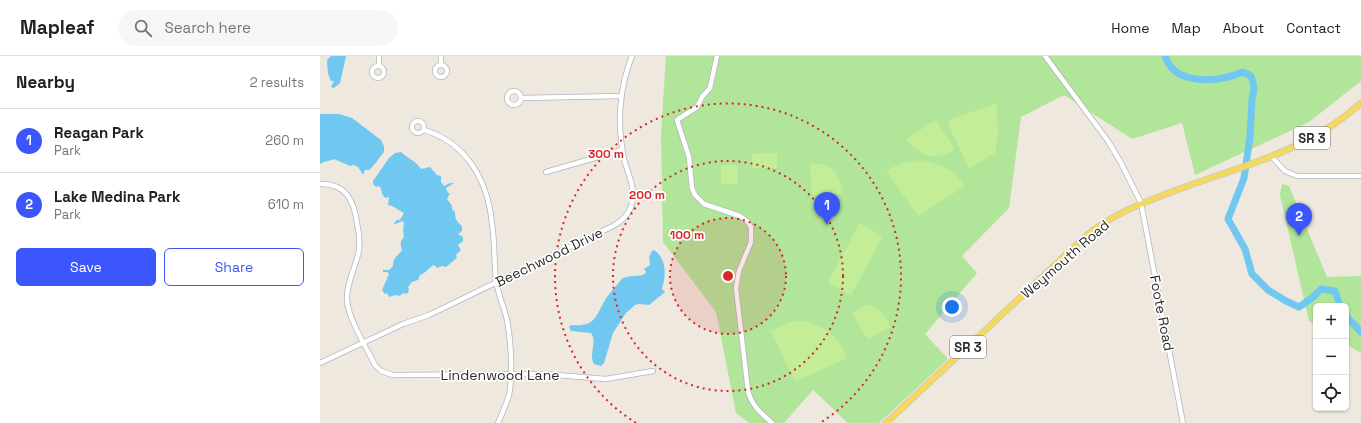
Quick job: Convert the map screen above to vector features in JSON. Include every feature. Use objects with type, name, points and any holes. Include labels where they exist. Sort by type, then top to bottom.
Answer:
[{"type":"main road","name":"Weymouth Road","points":[[886,423],[1086,236],[1116,215],[1141,203],[1257,162],[1300,144],[1320,134],[1346,116],[1361,103]]},
{"type":"street","points":[[379,56],[379,66]]},
{"type":"street","points":[[441,56],[441,64]]},
{"type":"street","name":"Beechwood Drive","points":[[320,363],[403,324],[429,315],[613,226],[624,218],[630,208],[633,191],[622,150],[620,119],[625,77],[632,56]]},
{"type":"street","points":[[717,56],[710,88],[702,96],[697,107],[677,120],[689,157],[692,173],[692,188],[695,196],[704,204],[740,216],[747,221],[752,230],[751,242],[739,271],[736,288],[748,391],[752,404],[772,423]]},
{"type":"street","name":"Foote Road","points":[[1045,56],[1108,141],[1141,203],[1183,423]]},
{"type":"street","points":[[521,98],[622,96]]},
{"type":"street","points":[[424,130],[442,136],[458,147],[469,160],[484,189],[491,212],[496,283],[509,328],[511,374],[508,396],[498,423]]},
{"type":"street","points":[[546,172],[622,150]]},
{"type":"street","points":[[1271,156],[1285,171],[1297,176],[1361,176]]},
{"type":"street","name":"Lindenwood Lane","points":[[320,184],[332,185],[342,190],[350,198],[355,208],[359,232],[359,249],[348,288],[347,302],[350,315],[377,368],[381,371],[390,375],[555,374],[589,379],[606,379],[653,371]]},
{"type":"green space","points":[[666,56],[1361,56],[1361,81],[1309,122],[1195,175],[1182,123],[1132,139],[1064,95],[1021,117],[1009,208],[962,256],[977,273],[925,334],[948,359],[879,423],[848,423],[813,390],[784,423],[749,423],[736,413],[716,312],[663,242],[661,134]]},
{"type":"green space","points":[[997,103],[998,136],[995,153],[969,169],[948,124],[949,120]]},
{"type":"green space","points":[[934,121],[937,121],[955,149],[941,155],[929,156],[917,150],[906,139]]},
{"type":"green space","points":[[777,153],[777,168],[752,168],[752,154]]},
{"type":"green space","points":[[921,160],[935,163],[946,168],[956,175],[965,186],[918,216],[886,171],[903,163]]},
{"type":"green space","points":[[810,163],[824,165],[834,171],[840,180],[843,194],[814,196],[811,193]]},
{"type":"green space","points":[[721,165],[738,165],[738,184],[721,184]]},
{"type":"green space","points":[[1282,184],[1289,186],[1327,277],[1361,276],[1361,353],[1349,346],[1349,303],[1313,303],[1313,323],[1309,321],[1280,195]]},
{"type":"green space","points":[[859,223],[883,236],[851,295],[828,283]]},
{"type":"green space","points":[[864,306],[873,306],[882,313],[891,327],[869,339],[852,313]]},
{"type":"green space","points":[[802,321],[824,329],[830,333],[836,338],[847,358],[797,381],[794,380],[771,331],[790,322]]},
{"type":"water","points":[[331,56],[346,56],[340,83],[334,88],[331,87],[334,81],[331,81],[328,74],[327,60]]},
{"type":"water","points":[[320,114],[339,114],[352,118],[381,140],[384,146],[384,152],[369,170],[365,170],[363,175],[358,167],[354,165],[350,166],[334,159],[320,164]]},
{"type":"water","points":[[401,152],[421,169],[430,167],[437,175],[441,176],[441,182],[444,186],[454,183],[446,188],[448,193],[450,193],[447,199],[455,212],[455,217],[462,226],[462,231],[458,234],[463,237],[463,241],[458,245],[461,250],[456,255],[457,258],[446,267],[442,266],[437,268],[434,265],[432,266],[420,275],[418,280],[412,282],[408,287],[409,290],[407,294],[404,293],[399,296],[395,295],[389,297],[387,293],[385,294],[382,290],[389,274],[387,272],[383,272],[383,270],[389,270],[393,266],[395,259],[402,250],[401,243],[404,237],[404,223],[403,221],[394,223],[397,220],[400,220],[404,213],[388,205],[389,197],[385,198],[382,194],[381,188],[378,186],[376,187],[373,184],[373,181],[389,158],[395,153]]},
{"type":"water","points":[[654,250],[661,258],[663,263],[665,273],[662,289],[665,292],[649,305],[635,305],[626,313],[613,333],[604,363],[601,366],[594,364],[592,356],[594,340],[591,333],[571,331],[569,327],[571,325],[590,323],[596,316],[606,298],[621,280],[627,277],[641,275],[646,272],[644,269],[650,265],[649,257]]},
{"type":"waterway","points":[[1165,56],[1170,66],[1178,73],[1188,77],[1210,80],[1243,72],[1251,76],[1254,90],[1252,99],[1250,137],[1244,178],[1228,219],[1245,249],[1252,274],[1268,290],[1299,307],[1312,298],[1321,289],[1335,291],[1339,303]]},
{"type":"waterway","points":[[1349,319],[1361,332]]},
{"type":"place","name":"Reagan Park","points":[[827,225]]},
{"type":"place","name":"Lake Medina Park","points":[[1299,236]]}]
